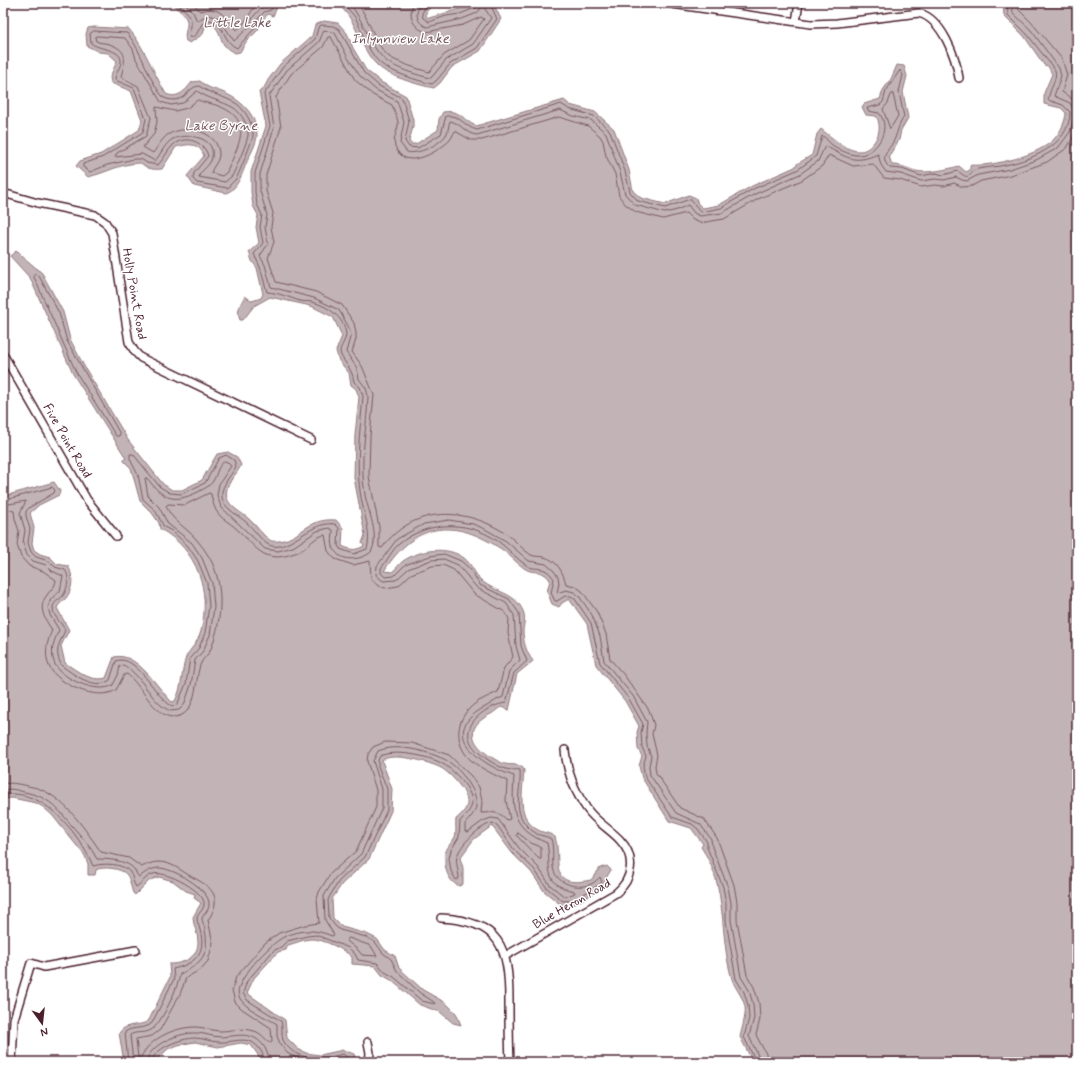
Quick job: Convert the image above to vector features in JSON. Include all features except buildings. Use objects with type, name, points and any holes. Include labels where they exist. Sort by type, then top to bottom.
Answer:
[{"type":"street","points":[[665,3],[796,22],[824,24],[914,13],[924,14],[938,26],[954,57],[959,78]]},
{"type":"street","points":[[796,22],[799,3]]},
{"type":"street","name":"Holly Point Road","points":[[3,193],[38,203],[95,215],[106,222],[112,233],[129,342],[141,358],[311,440]]},
{"type":"street","name":"Five Point Road","points":[[3,354],[87,500],[116,536]]},
{"type":"street","name":"Blue Heron Road","points":[[505,956],[616,894],[630,876],[631,862],[625,846],[594,818],[587,809],[569,775],[565,750]]},
{"type":"street","points":[[441,918],[459,920],[478,926],[497,941],[505,956],[509,973],[510,1062]]},
{"type":"street","points":[[12,1062],[14,1019],[31,963],[44,967],[136,950]]},
{"type":"street","points":[[368,1042],[370,1053],[369,1062]]},
{"type":"water","name":"Little Lake","points":[[170,3],[279,3],[273,16],[268,14],[261,22],[258,30],[246,42],[240,52],[235,53],[224,45],[215,27],[209,24],[205,27],[203,34],[190,43],[186,41],[186,18],[182,12]]},
{"type":"water","name":"Inlynnview Lake","points":[[337,3],[435,3],[426,12],[426,16],[429,18],[479,3],[493,3],[501,19],[480,51],[452,67],[440,83],[434,88],[395,76],[377,65],[365,49],[350,18]]},
{"type":"water","points":[[1003,3],[1077,3],[1077,1062],[753,1062],[740,1037],[745,1007],[743,999],[732,979],[728,962],[722,911],[716,878],[701,847],[703,844],[691,828],[669,821],[642,778],[639,766],[642,756],[638,749],[637,732],[639,726],[625,701],[596,665],[587,624],[569,599],[562,603],[559,607],[552,604],[547,592],[550,580],[547,576],[527,570],[501,549],[481,537],[465,531],[449,529],[435,530],[421,535],[408,543],[396,555],[384,571],[392,572],[403,561],[417,554],[433,550],[450,551],[467,560],[477,576],[487,585],[510,596],[520,605],[524,616],[524,642],[528,654],[533,661],[517,674],[509,710],[501,707],[481,720],[475,727],[473,733],[475,740],[485,753],[493,758],[504,764],[520,766],[524,770],[522,804],[524,812],[532,826],[555,837],[559,871],[562,877],[577,882],[591,880],[600,868],[607,866],[611,870],[606,878],[605,887],[573,905],[561,905],[544,891],[531,872],[512,853],[492,826],[474,839],[460,858],[463,868],[463,884],[459,886],[455,884],[448,876],[446,871],[445,856],[447,849],[455,837],[456,819],[463,812],[467,804],[465,794],[454,779],[441,768],[410,758],[386,758],[382,761],[392,789],[391,811],[369,859],[342,884],[332,899],[333,918],[342,927],[367,934],[377,939],[385,950],[395,956],[399,968],[423,990],[446,1003],[456,1013],[461,1025],[453,1023],[440,1012],[420,1005],[391,980],[382,975],[375,966],[352,964],[352,957],[339,948],[317,939],[309,939],[288,945],[286,950],[278,952],[254,978],[247,993],[285,1020],[287,1038],[298,1049],[306,1053],[320,1055],[343,1050],[354,1054],[356,1060],[343,1062],[259,1062],[258,1055],[251,1045],[241,1043],[218,1047],[195,1042],[178,1045],[168,1049],[154,1062],[124,1062],[119,1033],[126,1027],[142,1024],[149,1020],[170,977],[169,964],[179,963],[193,956],[197,948],[198,939],[193,917],[201,903],[194,898],[195,894],[186,891],[173,881],[159,877],[150,880],[135,895],[127,875],[121,871],[112,868],[103,868],[96,870],[95,875],[88,875],[88,864],[85,856],[52,815],[36,803],[12,798],[3,799],[3,491],[8,495],[54,482],[60,491],[59,495],[39,505],[30,513],[34,528],[32,543],[34,550],[40,554],[50,557],[57,564],[68,566],[70,570],[72,582],[70,591],[57,608],[69,630],[61,646],[65,663],[84,675],[100,679],[106,678],[114,657],[122,657],[139,665],[172,702],[175,701],[181,684],[187,654],[198,639],[201,631],[204,616],[204,601],[198,573],[192,560],[184,548],[160,529],[159,523],[152,513],[140,501],[131,468],[123,460],[126,458],[73,374],[30,278],[10,256],[16,251],[42,273],[63,312],[70,339],[84,366],[128,440],[163,484],[172,490],[182,490],[202,480],[217,454],[228,452],[237,457],[241,465],[231,480],[226,492],[229,502],[271,541],[288,539],[316,522],[336,520],[343,528],[342,546],[351,549],[358,549],[364,546],[362,543],[365,535],[354,478],[355,435],[359,397],[356,389],[351,385],[349,373],[339,361],[336,351],[342,336],[333,317],[311,306],[270,297],[254,306],[243,320],[240,320],[238,313],[245,296],[252,301],[261,298],[263,294],[257,268],[252,261],[249,252],[259,243],[256,227],[258,215],[253,206],[251,192],[251,172],[266,126],[259,92],[264,88],[280,64],[312,36],[315,25],[324,21],[338,23],[347,33],[353,48],[366,70],[381,82],[406,96],[413,120],[413,127],[409,141],[411,144],[416,144],[438,130],[439,119],[443,112],[454,112],[476,126],[564,100],[570,105],[595,112],[614,129],[629,170],[633,191],[641,198],[665,204],[689,195],[696,198],[698,204],[703,208],[719,205],[752,186],[795,167],[797,164],[812,155],[817,134],[821,129],[834,140],[849,149],[857,151],[864,150],[871,146],[878,135],[878,121],[876,116],[866,115],[862,107],[864,104],[880,99],[883,90],[891,79],[897,65],[904,66],[907,76],[903,92],[908,118],[901,130],[899,140],[889,156],[892,165],[901,166],[920,172],[931,172],[959,166],[966,172],[970,170],[970,165],[991,164],[1016,159],[1039,150],[1048,144],[1055,138],[1061,129],[1066,113],[1061,108],[1044,104],[1044,93],[1052,74],[1048,66],[1044,65],[1024,36],[1004,16]]},
{"type":"water","name":"Lake Byrne","points":[[88,28],[129,29],[135,36],[166,94],[174,96],[178,95],[192,82],[200,81],[208,87],[229,95],[246,108],[254,120],[257,139],[241,177],[233,189],[226,193],[194,186],[187,176],[204,156],[199,148],[193,145],[176,147],[162,169],[150,169],[141,163],[134,163],[120,166],[88,177],[76,166],[80,161],[101,154],[139,130],[142,120],[131,91],[111,83],[110,77],[117,61],[108,53],[99,52],[87,46],[86,34]]}]
